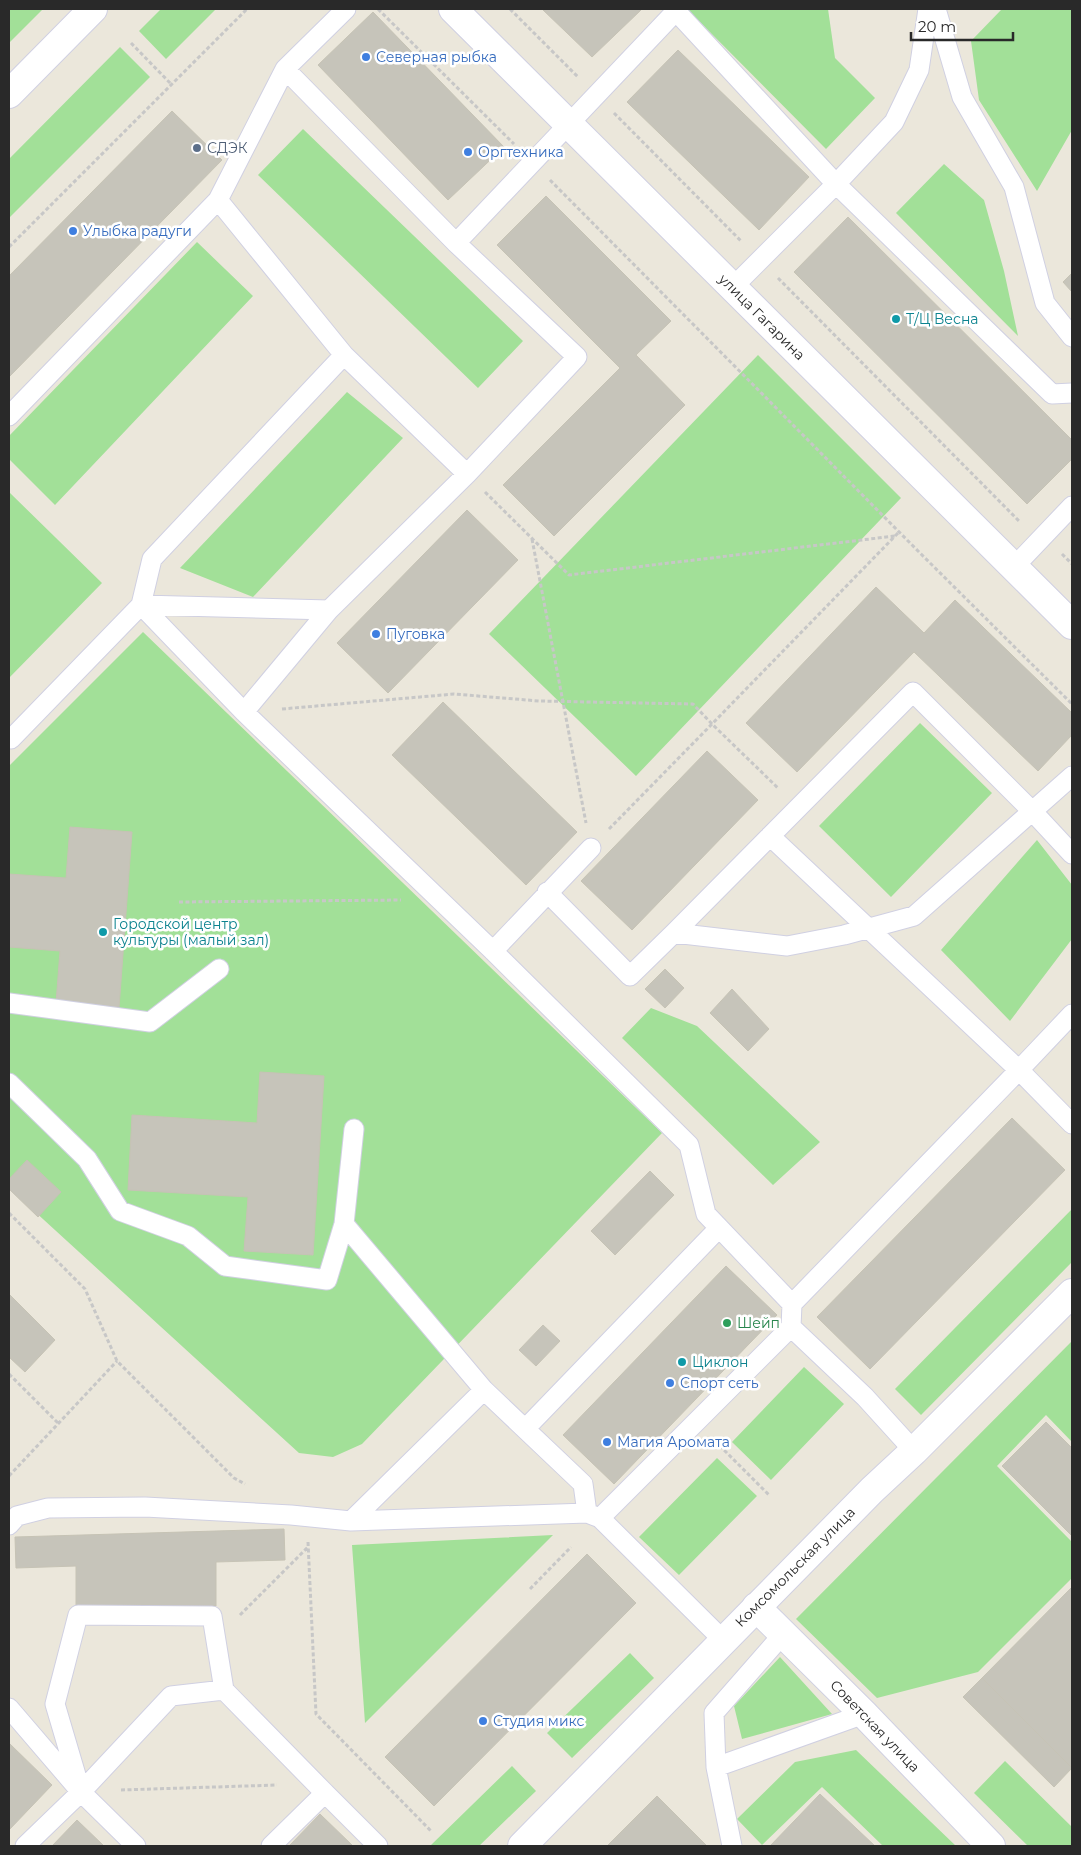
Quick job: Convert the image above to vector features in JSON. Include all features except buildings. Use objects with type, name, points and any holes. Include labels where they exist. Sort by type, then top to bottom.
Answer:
[{"type":"street","points":[[9,94],[93,9]]},
{"type":"street","name":"улица Гагарина","points":[[453,9],[1072,625]]},
{"type":"street","name":"Комсомольская улица","points":[[522,1846],[872,1490],[914,1451],[1072,1293]]},
{"type":"street","name":"Советская улица","points":[[756,1607],[864,1714],[991,1846]]},
{"type":"lane","points":[[9,416],[218,200],[285,68],[346,9]]},
{"type":"lane","points":[[732,288],[836,184],[894,122],[919,70],[928,9]]},
{"type":"lane","points":[[936,9],[962,97],[1014,187],[1045,303],[1072,337]]},
{"type":"lane","points":[[456,242],[675,10],[836,184],[1052,394],[1072,393]]},
{"type":"lane","points":[[244,712],[329,610],[467,474],[577,357],[456,242],[285,68]]},
{"type":"lane","points":[[218,200],[344,355],[467,474]]},
{"type":"lane","points":[[10,739],[141,605],[152,559],[344,355]]},
{"type":"lane","points":[[1014,567],[1072,506]]},
{"type":"lane","points":[[141,605],[329,610]]},
{"type":"lane","points":[[141,605],[244,712],[493,951],[689,1145],[706,1214],[792,1304]]},
{"type":"lane","points":[[547,892],[630,976],[674,934],[913,692],[1033,812],[1072,854]]},
{"type":"lane","points":[[674,934],[786,946],[844,935],[914,916],[1072,776]]},
{"type":"lane","points":[[770,836],[1019,1070],[1072,1124]]},
{"type":"lane","points":[[493,951],[547,892],[591,848]]},
{"type":"lane","points":[[9,1003],[150,1022],[219,969]]},
{"type":"lane","points":[[9,1525],[17,1516],[48,1508],[144,1507],[351,1521],[594,1515],[696,1422],[791,1327],[792,1304],[1072,1014]]},
{"type":"lane","points":[[9,1083],[87,1159],[120,1211],[188,1236],[225,1266],[327,1280],[344,1224],[354,1129]]},
{"type":"lane","points":[[344,1224],[484,1390],[583,1484],[594,1515],[723,1640]]},
{"type":"lane","points":[[525,1429],[719,1228]]},
{"type":"lane","points":[[791,1327],[865,1397],[914,1451]]},
{"type":"lane","points":[[351,1521],[484,1390]]},
{"type":"lane","points":[[80,1792],[55,1704],[78,1615],[212,1616],[224,1690],[378,1846]]},
{"type":"lane","points":[[732,1846],[716,1767],[714,1713],[784,1633]]},
{"type":"lane","points":[[25,1846],[80,1792],[171,1696],[224,1690]]},
{"type":"lane","points":[[9,1708],[80,1792],[136,1846]]},
{"type":"lane","points":[[716,1767],[864,1714]]},
{"type":"lane","points":[[271,1846],[320,1788]]},
{"type":"path","points":[[9,247],[248,9]]},
{"type":"path","points":[[378,9],[532,162],[899,534],[1072,704]]},
{"type":"path","points":[[510,9],[1023,526],[1044,535],[1072,564]]},
{"type":"path","points":[[131,43],[172,85]]},
{"type":"path","points":[[467,474],[569,575],[899,534]]},
{"type":"path","points":[[591,848],[899,534]]},
{"type":"path","points":[[532,538],[591,848]]},
{"type":"path","points":[[244,712],[454,694],[539,701],[693,704],[798,808]]},
{"type":"path","points":[[179,902],[401,900]]},
{"type":"path","points":[[9,1213],[85,1289],[117,1361],[234,1478],[250,1487]]},
{"type":"path","points":[[9,1476],[60,1424],[117,1361]]},
{"type":"path","points":[[9,1374],[60,1424]]},
{"type":"path","points":[[696,1422],[769,1495]]},
{"type":"path","points":[[307,1517],[316,1714],[432,1832]]},
{"type":"path","points":[[216,1638],[309,1547]]},
{"type":"path","points":[[530,1589],[571,1548]]},
{"type":"path","points":[[80,1792],[320,1788]]},
{"type":"green space","points":[[9,9],[43,9],[9,43]]},
{"type":"green space","points":[[161,9],[216,9],[166,59],[139,31]]},
{"type":"green space","points":[[687,9],[828,9],[835,58],[875,98],[826,149]]},
{"type":"green space","points":[[1002,9],[1072,9],[1072,130],[1037,191],[979,100],[971,41]]},
{"type":"green space","points":[[120,47],[150,77],[9,218],[9,159]]},
{"type":"green space","points":[[303,129],[523,341],[478,388],[258,175]]},
{"type":"green space","points":[[944,164],[984,200],[1004,271],[1018,336],[896,213]]},
{"type":"green space","points":[[197,242],[253,296],[55,505],[9,459],[9,436]]},
{"type":"green space","points":[[758,355],[901,498],[636,776],[489,634]]},
{"type":"green space","points":[[347,392],[403,438],[253,597],[180,568]]},
{"type":"green space","points":[[9,492],[102,583],[9,678]]},
{"type":"green space","points":[[143,632],[662,1133],[362,1444],[333,1457],[299,1453],[9,1188],[9,766]]},
{"type":"green space","points":[[920,723],[992,793],[891,897],[819,826]]},
{"type":"green space","points":[[1037,840],[1072,885],[1072,939],[1010,1021],[941,950]]},
{"type":"green space","points":[[651,1008],[697,1026],[820,1142],[773,1185],[622,1038]]},
{"type":"green space","points":[[1072,1209],[1072,1262],[921,1415],[895,1389]]},
{"type":"green space","points":[[1072,1341],[1072,1442],[1046,1415],[997,1466],[1072,1542],[1072,1578],[978,1672],[877,1698],[796,1619]]},
{"type":"green space","points":[[804,1367],[844,1404],[771,1480],[732,1442]]},
{"type":"green space","points":[[717,1458],[757,1496],[679,1575],[639,1537]]},
{"type":"green space","points":[[553,1535],[365,1723],[352,1545]]},
{"type":"green space","points":[[630,1653],[654,1678],[572,1758],[547,1733]]},
{"type":"green space","points":[[780,1657],[832,1714],[742,1739],[734,1706]]},
{"type":"green space","points":[[856,1750],[956,1846],[883,1846],[822,1787],[762,1845],[737,1819],[795,1762]]},
{"type":"green space","points":[[1005,1761],[1072,1827],[1072,1846],[1028,1846],[974,1793]]},
{"type":"green space","points":[[512,1766],[536,1791],[479,1846],[430,1846]]},
{"type":"place","name":"Северная рыбка","points":[[366,57]]},
{"type":"place","name":"СДЭК","points":[[197,148]]},
{"type":"place","name":"Оргтехника","points":[[468,152]]},
{"type":"place","name":"Улыбка радуги","points":[[73,231]]},
{"type":"place","name":"Т/Ц Весна","points":[[896,319]]},
{"type":"place","name":"Пуговка","points":[[376,634]]},
{"type":"place","name":"Городской центр культуры (малый зал)","points":[[103,932]]},
{"type":"place","name":"Шейп","points":[[727,1323]]},
{"type":"place","name":"Циклон","points":[[682,1362]]},
{"type":"place","name":"Спорт сеть","points":[[670,1383]]},
{"type":"place","name":"Магия Аромата","points":[[607,1442]]},
{"type":"place","name":"Студия микс","points":[[483,1721]]}]
